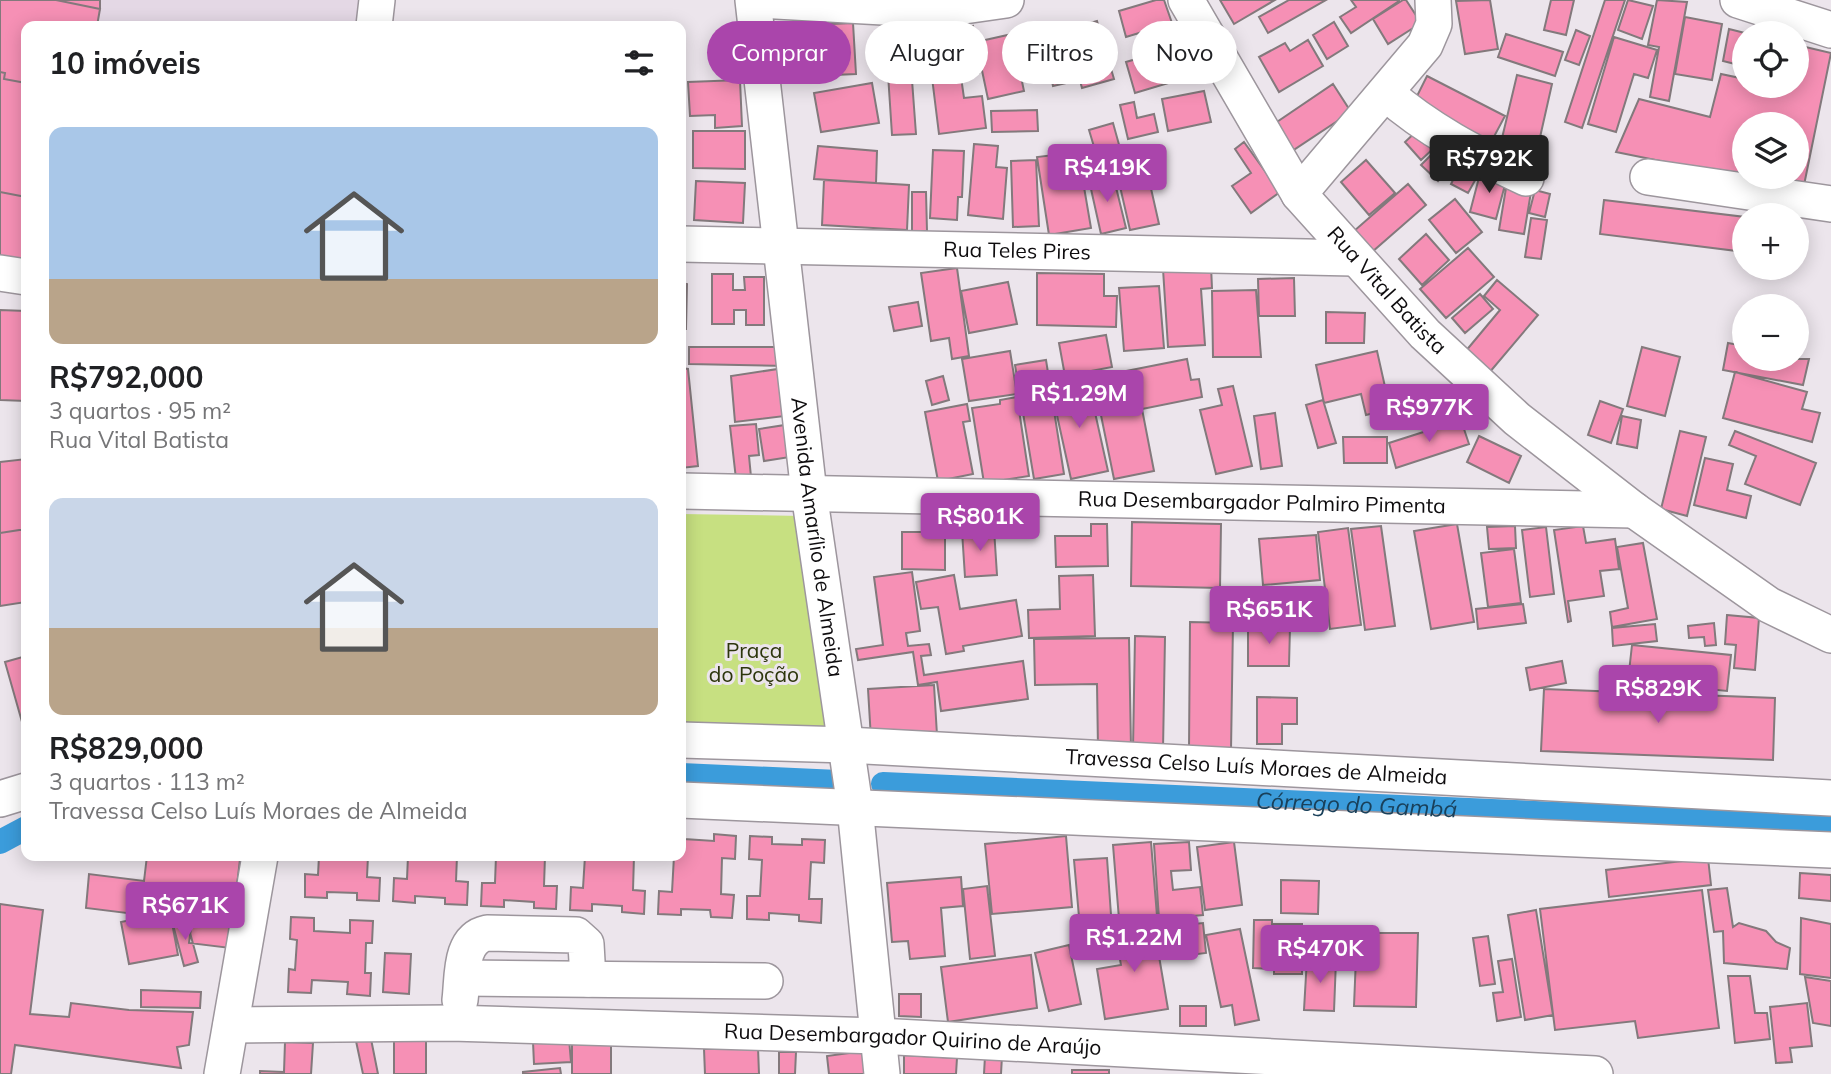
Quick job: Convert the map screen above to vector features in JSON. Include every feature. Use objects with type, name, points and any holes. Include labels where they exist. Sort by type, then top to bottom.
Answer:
[{"type":"street","points":[[375,21],[377,0]]},
{"type":"street","points":[[755,0],[936,10],[1006,0]]},
{"type":"street","name":"Avenida Amarílio de Almeida","points":[[755,0],[779,247],[809,493],[855,807],[882,1074]]},
{"type":"street","name":"Rua Vital Batista","points":[[1186,0],[1299,194],[1425,334],[1517,419],[1634,510],[1769,605],[1831,635]]},
{"type":"street","points":[[1299,194],[1425,45],[1434,24],[1433,0]]},
{"type":"street","points":[[1738,0],[1831,30]]},
{"type":"street","points":[[1386,93],[1411,114],[1456,144],[1526,178]]},
{"type":"street","points":[[1648,177],[1831,204]]},
{"type":"street","name":"Rua Teles Pires","points":[[686,244],[1354,258]]},
{"type":"street","points":[[0,273],[21,276]]},
{"type":"street","name":"Rua Desembargador Palmiro Pimenta","points":[[686,491],[1634,510]]},
{"type":"street","name":"Travessa Celso Luís Moraes de Almeida","points":[[686,740],[847,744],[1831,798]]},
{"type":"street","points":[[0,799],[21,793]]},
{"type":"street","points":[[686,800],[1831,850]]},
{"type":"street","points":[[222,1074],[259,861]]},
{"type":"street","points":[[451,1023],[459,1008],[467,949],[474,939],[487,933],[576,935],[586,944],[588,979],[765,981]]},
{"type":"street","name":"Rua Desembargador Quirino de Araújo","points":[[232,1025],[451,1023],[878,1036],[1595,1074]]},
{"type":"shaded area","points":[[0,0],[373,0],[371,21],[21,21],[21,212]]},
{"type":"green space","name":"Praça do Poção","points":[[686,514],[802,516],[835,734],[686,735]]},
{"type":"building","points":[[0,0],[56,0],[100,9],[98,21],[21,21],[21,82],[4,79],[5,73],[0,72]]},
{"type":"building","points":[[56,0],[100,0],[100,9]]},
{"type":"building","points":[[1164,0],[1171,21],[1132,21],[1132,35],[1126,37],[1119,11]]},
{"type":"building","points":[[1220,0],[1275,0],[1237,22],[1232,21]]},
{"type":"building","points":[[1289,0],[1326,0],[1268,33],[1259,17]]},
{"type":"building","points":[[1351,0],[1399,1],[1351,33],[1340,17],[1356,7]]},
{"type":"building","points":[[1406,0],[1421,23],[1388,44],[1373,19]]},
{"type":"building","points":[[1490,0],[1498,49],[1465,54],[1456,1]]},
{"type":"building","points":[[1551,0],[1574,0],[1566,35],[1544,30]]},
{"type":"building","points":[[1605,0],[1625,0],[1582,128],[1565,122]]},
{"type":"building","points":[[1628,0],[1653,6],[1642,39],[1618,30]]},
{"type":"building","points":[[1657,0],[1687,2],[1669,101],[1650,97],[1659,47],[1648,45]]},
{"type":"building","points":[[1685,17],[1722,24],[1712,80],[1675,74]]},
{"type":"building","points":[[1334,22],[1348,46],[1327,59],[1313,35]]},
{"type":"building","points":[[853,23],[856,74],[851,74]]},
{"type":"building","points":[[1729,29],[1732,30],[1732,63],[1723,61]]},
{"type":"building","points":[[1576,30],[1590,36],[1579,65],[1565,60]]},
{"type":"building","points":[[1506,34],[1563,52],[1555,76],[1498,57]]},
{"type":"building","points":[[1002,36],[1002,84],[1023,84],[1024,91],[988,99],[985,84],[988,84],[988,39]]},
{"type":"building","points":[[1614,37],[1657,50],[1648,78],[1634,74],[1616,132],[1588,124]]},
{"type":"building","points":[[1308,40],[1323,66],[1279,92],[1259,57],[1285,43],[1290,51]]},
{"type":"building","points":[[1809,48],[1831,53],[1809,161],[1809,112],[1732,112],[1732,176],[1616,152],[1639,99],[1710,117],[1721,74],[1732,76],[1732,98],[1809,98]]},
{"type":"building","points":[[1132,60],[1132,83],[1126,62]]},
{"type":"building","points":[[0,72],[5,73],[4,79],[21,82],[21,196],[0,192]]},
{"type":"building","points":[[1517,75],[1552,84],[1534,164],[1498,155]]},
{"type":"building","points":[[1427,76],[1505,116],[1489,146],[1412,106]]},
{"type":"building","points":[[688,82],[740,84],[742,126],[715,128],[715,115],[690,116]]},
{"type":"building","points":[[872,84],[879,123],[821,132],[814,93]]},
{"type":"building","points":[[889,84],[912,84],[916,134],[892,135]]},
{"type":"building","points":[[933,84],[962,84],[964,98],[982,96],[986,128],[939,134]]},
{"type":"building","points":[[1081,84],[1096,84],[1082,88]]},
{"type":"building","points":[[1132,84],[1165,84],[1135,93]]},
{"type":"building","points":[[1333,84],[1351,112],[1289,153],[1271,126]]},
{"type":"building","points":[[1204,91],[1211,122],[1168,131],[1162,99]]},
{"type":"building","points":[[1134,102],[1137,118],[1154,114],[1158,132],[1128,139],[1120,105]]},
{"type":"building","points":[[1037,110],[1038,131],[992,132],[991,111]]},
{"type":"building","points":[[1113,123],[1123,159],[1086,170],[1081,154],[1095,150],[1089,130]]},
{"type":"building","points":[[1419,129],[1435,147],[1421,160],[1405,142]]},
{"type":"building","points":[[693,131],[745,131],[745,169],[693,168]]},
{"type":"building","points":[[1244,142],[1280,192],[1251,213],[1232,186],[1251,173],[1235,149]]},
{"type":"building","points":[[974,144],[998,146],[996,167],[1007,168],[1003,219],[968,215]]},
{"type":"building","points":[[818,146],[877,151],[876,183],[814,179]]},
{"type":"building","points":[[1440,146],[1456,162],[1438,181],[1421,165]]},
{"type":"building","points":[[933,150],[964,151],[962,197],[958,197],[957,220],[930,218]]},
{"type":"building","points":[[1078,152],[1091,228],[1049,235],[1037,157]]},
{"type":"building","points":[[1036,160],[1039,226],[1013,227],[1011,161]]},
{"type":"building","points":[[1366,160],[1395,193],[1369,215],[1341,182]]},
{"type":"building","points":[[1145,162],[1159,224],[1130,230],[1116,169]]},
{"type":"building","points":[[1460,166],[1478,175],[1468,193],[1451,184]]},
{"type":"building","points":[[1481,170],[1507,177],[1496,219],[1470,212]]},
{"type":"building","points":[[1113,175],[1126,228],[1101,234],[1089,180]]},
{"type":"building","points":[[824,180],[909,185],[907,230],[822,225]]},
{"type":"building","points":[[696,181],[745,183],[743,223],[694,220]]},
{"type":"building","points":[[1507,182],[1532,186],[1524,234],[1499,230]]},
{"type":"building","points":[[1408,184],[1426,205],[1372,252],[1354,231]]},
{"type":"building","points":[[1535,190],[1550,194],[1545,217],[1529,213]]},
{"type":"building","points":[[0,192],[21,196],[21,262],[0,259]]},
{"type":"building","points":[[912,192],[926,192],[927,231],[912,231]]},
{"type":"building","points":[[1455,199],[1482,232],[1456,253],[1429,220]]},
{"type":"building","points":[[1604,200],[1732,215],[1732,250],[1600,234]]},
{"type":"building","points":[[1531,218],[1547,220],[1541,259],[1525,257]]},
{"type":"building","points":[[1426,234],[1449,260],[1422,285],[1399,259]]},
{"type":"building","points":[[1468,248],[1494,277],[1446,318],[1420,289]]},
{"type":"building","points":[[1211,266],[1212,288],[1201,289],[1205,345],[1168,347],[1163,269]]},
{"type":"building","points":[[957,268],[969,356],[952,359],[949,338],[931,341],[921,273]]},
{"type":"building","points":[[1037,273],[1104,274],[1104,296],[1117,296],[1116,327],[1037,325]]},
{"type":"building","points":[[712,274],[733,274],[733,290],[745,290],[744,277],[764,277],[764,325],[746,325],[746,310],[734,310],[734,324],[712,324]]},
{"type":"building","points":[[1294,278],[1295,316],[1259,316],[1258,279]]},
{"type":"building","points":[[1497,280],[1538,315],[1489,373],[1465,352],[1500,310],[1484,296]]},
{"type":"building","points":[[1008,282],[1017,324],[969,333],[961,291]]},
{"type":"building","points":[[1159,286],[1164,348],[1124,351],[1119,288]]},
{"type":"building","points":[[1256,290],[1261,357],[1213,357],[1212,291]]},
{"type":"building","points":[[1480,294],[1493,309],[1465,333],[1452,318]]},
{"type":"building","points":[[918,302],[922,326],[894,331],[889,307]]},
{"type":"building","points":[[0,310],[21,311],[21,401],[0,400]]},
{"type":"building","points":[[1326,312],[1365,313],[1364,343],[1326,343]]},
{"type":"building","points":[[1106,335],[1112,367],[1065,376],[1059,343]]},
{"type":"building","points":[[1728,343],[1732,344],[1732,371],[1806,371],[1803,385],[1723,370]]},
{"type":"building","points":[[689,347],[782,347],[787,366],[689,364]]},
{"type":"building","points":[[1642,347],[1680,357],[1665,416],[1627,406]]},
{"type":"building","points":[[1010,351],[1017,394],[969,401],[962,359]]},
{"type":"building","points":[[1377,351],[1390,409],[1366,415],[1361,394],[1324,403],[1316,365]]},
{"type":"building","points":[[1187,359],[1191,380],[1199,379],[1202,397],[1142,409],[1154,471],[1114,479],[1094,381],[1122,375],[1121,372]]},
{"type":"building","points":[[1046,360],[1064,474],[1034,479],[1015,365]]},
{"type":"building","points":[[686,369],[688,369],[698,466],[686,467]]},
{"type":"building","points":[[778,369],[785,416],[735,422],[731,376]]},
{"type":"building","points":[[1735,372],[1807,392],[1802,409],[1820,413],[1812,442],[1723,418]]},
{"type":"building","points":[[943,376],[949,400],[932,405],[926,381]]},
{"type":"building","points":[[1088,381],[1108,471],[1071,479],[1051,388]]},
{"type":"building","points":[[1233,386],[1252,466],[1216,474],[1200,410],[1222,405],[1218,389]]},
{"type":"building","points":[[1017,397],[1029,476],[984,483],[972,408],[1000,404],[1000,400]]},
{"type":"building","points":[[1323,400],[1336,443],[1318,448],[1306,405]]},
{"type":"building","points":[[1600,401],[1623,409],[1611,443],[1588,435]]},
{"type":"building","points":[[967,404],[970,421],[963,422],[973,474],[938,481],[925,412]]},
{"type":"building","points":[[1275,413],[1282,466],[1261,469],[1254,416]]},
{"type":"building","points":[[1622,416],[1641,420],[1637,448],[1617,444]]},
{"type":"building","points":[[1461,420],[1469,444],[1396,468],[1389,443]]},
{"type":"building","points":[[756,424],[759,455],[749,456],[751,477],[736,479],[730,426]]},
{"type":"building","points":[[785,425],[790,457],[764,461],[759,429]]},
{"type":"building","points":[[1680,431],[1706,437],[1687,516],[1661,509]]},
{"type":"building","points":[[1735,431],[1816,463],[1800,505],[1745,484],[1756,456],[1729,445]]},
{"type":"building","points":[[1479,436],[1521,456],[1509,483],[1467,462]]},
{"type":"building","points":[[1343,437],[1387,437],[1387,463],[1344,463]]},
{"type":"building","points":[[1705,458],[1733,464],[1727,490],[1751,496],[1746,518],[1694,505]]},
{"type":"building","points":[[21,460],[21,530],[0,533],[0,462]]},
{"type":"building","points":[[1132,522],[1221,524],[1220,588],[1131,586]]},
{"type":"building","points":[[1091,524],[1107,524],[1108,566],[1056,567],[1055,536],[1091,536]]},
{"type":"building","points":[[1457,524],[1474,622],[1431,629],[1414,531]]},
{"type":"building","points":[[1381,526],[1395,626],[1365,630],[1351,529]]},
{"type":"building","points":[[1515,526],[1516,548],[1489,549],[1487,527]]},
{"type":"building","points":[[1583,526],[1586,543],[1615,539],[1619,569],[1600,571],[1604,596],[1568,601],[1571,621],[1568,622],[1554,530]]},
{"type":"building","points":[[1546,527],[1554,594],[1530,597],[1522,530]]},
{"type":"building","points":[[1348,528],[1361,625],[1330,629],[1318,532]]},
{"type":"building","points":[[994,529],[997,575],[965,577],[962,531]]},
{"type":"building","points":[[21,530],[21,603],[0,606],[0,533]]},
{"type":"building","points":[[902,532],[945,532],[945,570],[902,569]]},
{"type":"building","points":[[1316,535],[1320,580],[1263,585],[1259,539]]},
{"type":"building","points":[[1643,543],[1657,619],[1612,627],[1610,612],[1628,608],[1617,547]]},
{"type":"building","points":[[1514,549],[1521,603],[1488,607],[1481,553]]},
{"type":"building","points":[[912,572],[920,631],[906,633],[908,646],[929,644],[931,655],[921,656],[924,675],[1023,661],[1028,699],[941,711],[937,682],[918,685],[913,652],[858,660],[856,649],[883,645],[874,577]]},
{"type":"building","points":[[954,575],[960,609],[1016,600],[1022,636],[963,646],[964,651],[946,654],[938,607],[921,609],[916,582]]},
{"type":"building","points":[[1093,575],[1095,636],[1029,638],[1028,610],[1060,609],[1059,576]]},
{"type":"building","points":[[1321,600],[1323,630],[1305,631],[1303,602]]},
{"type":"building","points":[[1523,604],[1526,623],[1478,629],[1476,609]]},
{"type":"building","points":[[1727,615],[1759,618],[1755,670],[1734,668],[1736,645],[1725,644]]},
{"type":"building","points":[[1190,622],[1233,623],[1231,750],[1189,749]]},
{"type":"building","points":[[1714,623],[1716,645],[1705,646],[1704,637],[1689,638],[1688,626]]},
{"type":"building","points":[[1655,624],[1657,641],[1613,646],[1612,628]]},
{"type":"building","points":[[1248,626],[1290,627],[1289,666],[1248,666]]},
{"type":"building","points":[[1135,636],[1165,637],[1163,750],[1133,749]]},
{"type":"building","points":[[1129,638],[1131,748],[1098,748],[1097,684],[1035,685],[1034,639]]},
{"type":"building","points":[[1632,645],[1731,655],[1727,691],[1628,681]]},
{"type":"building","points":[[21,657],[21,718],[5,662]]},
{"type":"building","points":[[1562,661],[1566,683],[1530,690],[1526,668]]},
{"type":"building","points":[[934,685],[937,735],[871,739],[868,689]]},
{"type":"building","points":[[1544,689],[1775,698],[1773,760],[1541,751]]},
{"type":"building","points":[[1257,697],[1297,698],[1297,724],[1282,724],[1282,744],[1257,744]]},
{"type":"building","points":[[714,834],[736,836],[735,859],[722,858],[721,894],[734,895],[732,918],[711,917],[710,910],[681,909],[681,915],[658,914],[659,891],[672,892],[674,861],[686,861],[686,839],[714,841]]},
{"type":"building","points":[[750,836],[772,837],[772,844],[802,845],[802,839],[825,840],[824,863],[811,862],[809,899],[822,899],[821,923],[799,921],[799,915],[769,913],[769,920],[747,919],[747,896],[760,896],[762,860],[749,859]]},
{"type":"building","points":[[1066,836],[1072,907],[992,914],[985,844]]},
{"type":"building","points":[[1151,842],[1157,916],[1119,919],[1113,845]]},
{"type":"building","points":[[1189,842],[1191,870],[1171,871],[1173,890],[1200,887],[1203,915],[1159,919],[1154,844]]},
{"type":"building","points":[[1234,842],[1242,905],[1205,910],[1197,847]]},
{"type":"building","points":[[1107,858],[1111,915],[1079,917],[1074,860]]},
{"type":"building","points":[[1708,858],[1711,885],[1609,897],[1606,870]]},
{"type":"building","points":[[146,861],[240,861],[230,948],[189,943],[192,921],[86,908],[89,874],[144,881]]},
{"type":"building","points":[[319,861],[368,861],[367,877],[380,878],[379,901],[357,900],[357,893],[327,892],[327,898],[305,897],[305,874],[318,875]]},
{"type":"building","points":[[408,861],[457,861],[456,881],[468,882],[467,905],[445,904],[445,898],[415,896],[415,903],[393,901],[394,878],[407,879]]},
{"type":"building","points":[[496,861],[545,861],[544,886],[557,886],[556,909],[534,908],[534,902],[504,900],[504,907],[481,906],[482,883],[495,883]]},
{"type":"building","points":[[585,861],[634,861],[633,890],[645,891],[644,914],[622,912],[622,906],[592,904],[592,911],[570,910],[571,887],[583,888]]},
{"type":"building","points":[[1800,873],[1831,875],[1831,901],[1799,898]]},
{"type":"building","points":[[961,877],[963,906],[941,908],[945,956],[910,959],[908,941],[892,942],[887,883]]},
{"type":"building","points":[[1281,880],[1319,881],[1318,914],[1281,913]]},
{"type":"building","points":[[987,886],[995,956],[970,959],[963,889]]},
{"type":"building","points":[[1727,888],[1733,927],[1739,923],[1766,931],[1776,942],[1790,948],[1787,969],[1724,963],[1723,931],[1714,932],[1708,890]]},
{"type":"building","points":[[1702,890],[1719,1028],[1638,1038],[1635,1021],[1555,1030],[1540,909]]},
{"type":"building","points":[[0,904],[43,910],[30,1014],[69,1017],[71,1003],[129,1010],[193,1012],[189,1045],[177,1047],[181,1068],[15,1045],[11,1074],[0,1074]]},
{"type":"building","points":[[1536,910],[1553,1015],[1525,1020],[1508,915]]},
{"type":"building","points":[[170,912],[178,955],[129,964],[121,922]]},
{"type":"building","points":[[291,917],[314,918],[314,931],[350,933],[350,920],[373,921],[372,943],[366,943],[365,973],[371,973],[370,996],[347,994],[348,982],[312,980],[311,993],[288,992],[289,969],[295,970],[297,940],[290,939]]},
{"type":"building","points":[[186,918],[198,962],[184,966],[172,921]]},
{"type":"building","points":[[1801,918],[1831,924],[1831,978],[1800,974]]},
{"type":"building","points":[[1254,920],[1272,920],[1272,969],[1253,968]]},
{"type":"building","points":[[1153,921],[1168,1009],[1105,1019],[1097,969],[1121,965],[1114,927]]},
{"type":"building","points":[[1203,923],[1206,953],[1166,958],[1163,927]]},
{"type":"building","points":[[1274,924],[1302,924],[1302,974],[1274,974]]},
{"type":"building","points":[[1240,929],[1259,1020],[1235,1025],[1232,1005],[1221,1007],[1206,935]]},
{"type":"building","points":[[1357,933],[1418,933],[1416,1007],[1354,1006]]},
{"type":"building","points":[[1488,936],[1495,984],[1480,986],[1473,938]]},
{"type":"building","points":[[1069,945],[1081,1004],[1049,1011],[1035,953]]},
{"type":"building","points":[[385,953],[411,954],[409,994],[383,992]]},
{"type":"building","points":[[1031,955],[1037,1008],[948,1022],[941,967]]},
{"type":"building","points":[[1307,958],[1336,960],[1334,1011],[1304,1010]]},
{"type":"building","points":[[1512,959],[1521,1017],[1497,1021],[1493,993],[1503,992],[1498,961]]},
{"type":"building","points":[[1728,976],[1750,976],[1755,1013],[1767,1013],[1770,1039],[1735,1043]]},
{"type":"building","points":[[1805,977],[1831,981],[1831,1026],[1813,1023]]},
{"type":"building","points":[[141,990],[201,992],[200,1008],[141,1007]]},
{"type":"building","points":[[899,994],[921,994],[921,1017],[899,1016]]},
{"type":"building","points":[[1807,1003],[1812,1046],[1790,1048],[1792,1062],[1776,1063],[1770,1007]]},
{"type":"building","points":[[1180,1006],[1206,1006],[1206,1026],[1180,1026]]},
{"type":"building","points":[[371,1039],[378,1074],[363,1074],[356,1041]]},
{"type":"building","points":[[394,1039],[426,1040],[426,1074],[394,1074]]},
{"type":"building","points":[[569,1039],[571,1062],[534,1064],[533,1042]]},
{"type":"building","points":[[285,1042],[313,1043],[311,1074],[260,1074],[260,1071],[284,1072]]},
{"type":"building","points":[[611,1043],[611,1074],[572,1074],[572,1044]]},
{"type":"building","points":[[758,1047],[759,1074],[705,1074],[704,1049]]},
{"type":"building","points":[[864,1051],[867,1074],[829,1074],[827,1056]]},
{"type":"building","points":[[779,1052],[796,1052],[795,1074],[779,1074]]},
{"type":"building","points":[[904,1055],[957,1058],[956,1074],[904,1074]]},
{"type":"building","points":[[985,1056],[1002,1056],[1001,1074],[984,1074]]},
{"type":"building","points":[[560,1068],[561,1074],[523,1074],[523,1072]]},
{"type":"building","points":[[1072,1070],[1109,1070],[1109,1074],[1072,1074]]},
{"type":"waterway","name":"Córrego do Gambá","points":[[686,775],[838,782]]},
{"type":"waterway","name":"Córrego do Gambá","points":[[883,784],[1831,826]]},
{"type":"waterway","name":"Córrego do Gambá","points":[[0,842],[21,831]]}]
